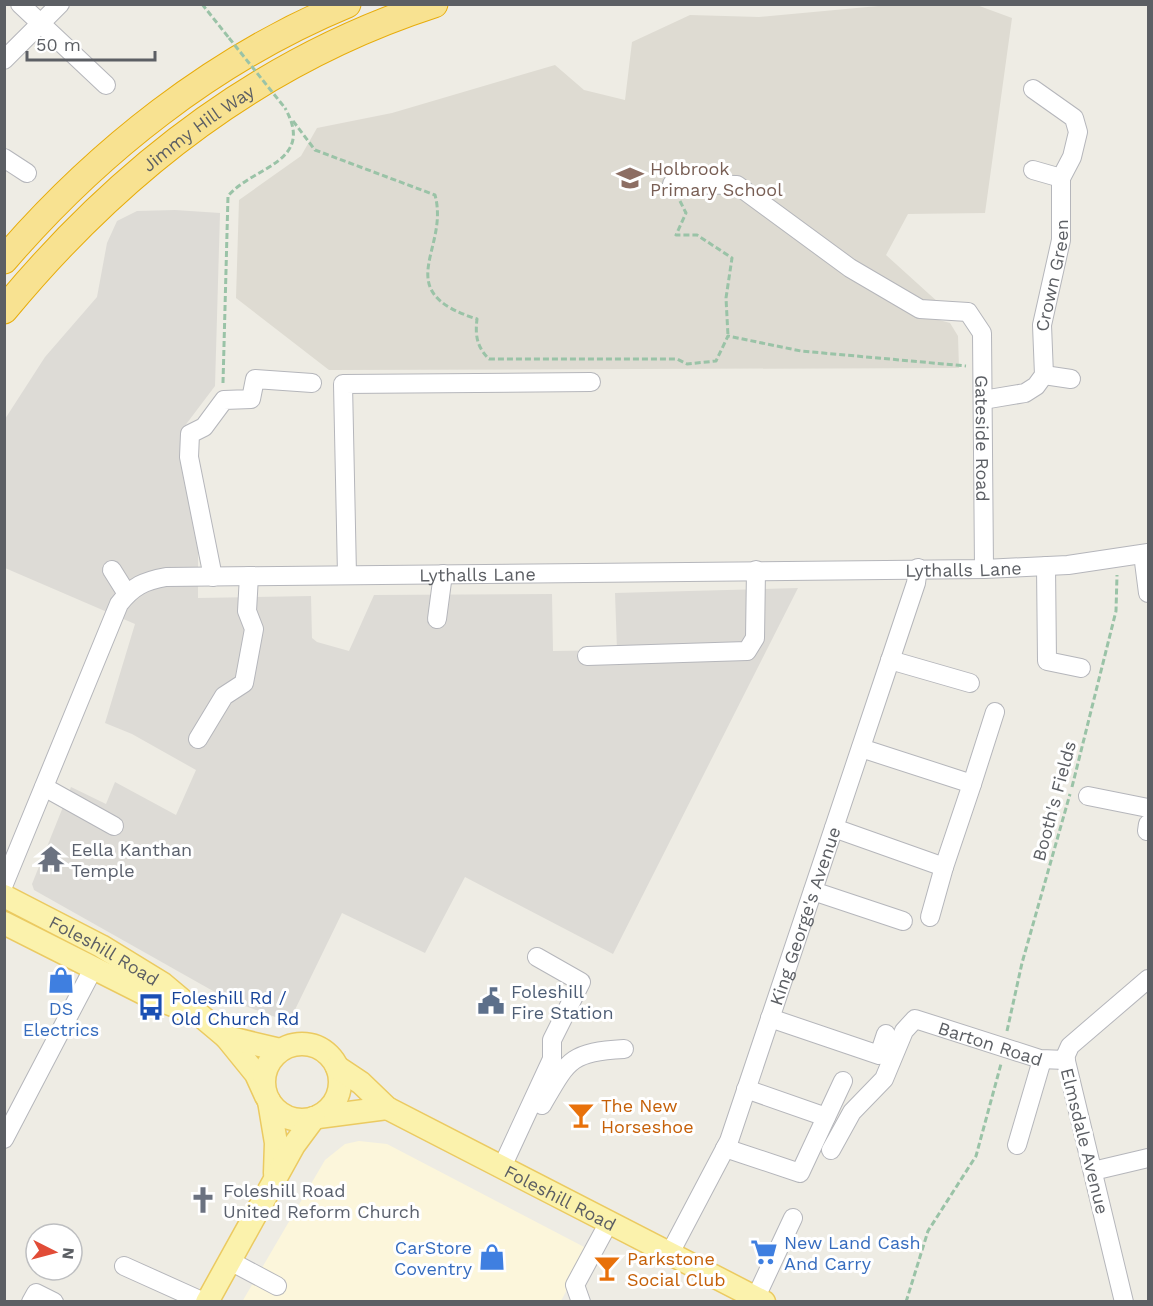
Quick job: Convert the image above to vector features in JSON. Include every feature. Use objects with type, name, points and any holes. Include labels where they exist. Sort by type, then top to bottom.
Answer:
[{"type":"highway","name":"Jimmy Hill Way","points":[[4,310],[50,255],[89,215],[188,131],[256,85],[314,55],[355,35],[434,4]]},
{"type":"highway","name":"Jimmy Hill Way","points":[[4,261],[68,190],[141,126],[232,64],[343,6]]},
{"type":"main road","name":"Foleshill Road","points":[[4,896],[101,946],[154,979],[226,1037],[256,1074],[268,1099]]},
{"type":"main road","name":"Foleshill Road","points":[[4,923],[147,995],[198,1015]]},
{"type":"main road","name":"Foleshill Road","points":[[226,1037],[280,1050]]},
{"type":"main road","points":[[206,1302],[230,1261],[294,1145],[315,1118],[333,1104],[340,1089],[337,1066],[327,1053],[317,1046],[304,1043],[280,1050],[268,1062],[264,1076],[276,1143],[274,1181]]},
{"type":"main road","name":"Foleshill Road","points":[[337,1066],[387,1108],[760,1299]]},
{"type":"main road","points":[[268,1099],[284,1116],[294,1120],[387,1108]]},
{"type":"street","points":[[20,4],[106,85]]},
{"type":"street","points":[[4,60],[60,4]]},
{"type":"street","name":"Crown Green","points":[[1033,89],[1074,118],[1078,126],[1072,157],[1061,178],[1061,240],[1042,325],[1044,375]]},
{"type":"street","points":[[4,158],[27,173]]},
{"type":"street","points":[[1033,170],[1061,178]]},
{"type":"street","name":"Gateside Road","points":[[672,184],[737,184],[850,268],[920,309],[968,312],[982,333],[984,569]]},
{"type":"street","points":[[983,400],[1025,393],[1036,386],[1044,375],[1071,379]]},
{"type":"street","points":[[213,577],[189,458],[190,434],[204,427],[224,400],[251,399],[255,379],[312,383]]},
{"type":"street","points":[[347,575],[343,384],[591,382]]},
{"type":"street","points":[[1146,553],[1149,593]]},
{"type":"street","name":"Lythalls Lane","points":[[127,594],[146,581],[166,577],[984,569],[1046,566],[1146,553]]},
{"type":"street","points":[[1046,566],[1047,661],[1080,668]]},
{"type":"street","name":"King George's Avenue","points":[[669,1253],[725,1148],[916,583],[918,568]]},
{"type":"street","points":[[4,884],[119,604],[127,594],[112,570]]},
{"type":"street","points":[[587,656],[747,651],[755,638],[756,570]]},
{"type":"street","points":[[437,619],[443,574]]},
{"type":"street","points":[[198,740],[224,696],[244,683],[254,629],[248,611],[249,576]]},
{"type":"street","points":[[890,660],[970,683]]},
{"type":"street","points":[[930,917],[995,712]]},
{"type":"street","points":[[861,748],[972,784]]},
{"type":"street","points":[[44,787],[114,826]]},
{"type":"street","points":[[1088,796],[1149,808]]},
{"type":"street","points":[[834,828],[944,867]]},
{"type":"street","points":[[813,891],[903,921]]},
{"type":"street","points":[[507,1170],[552,1059],[552,1040],[581,982],[537,957]]},
{"type":"street","points":[[4,1139],[9,1120],[93,969]]},
{"type":"street","name":"Elmsdale Avenue","points":[[1124,1302],[1066,1060],[1070,1046],[1149,979]]},
{"type":"street","points":[[770,1018],[879,1055],[886,1034]]},
{"type":"street","name":"Barton Road","points":[[831,1150],[852,1112],[884,1079],[904,1031],[915,1019],[1042,1060],[1066,1060]]},
{"type":"street","points":[[507,1170],[563,1068],[577,1057],[592,1051],[624,1050]]},
{"type":"street","points":[[1017,1145],[1042,1060]]},
{"type":"street","points":[[725,1148],[800,1173],[843,1081]]},
{"type":"street","points":[[746,1089],[826,1117]]},
{"type":"street","points":[[1093,1171],[1149,1158]]},
{"type":"street","points":[[760,1299],[793,1218]]},
{"type":"street","points":[[581,1302],[575,1285],[609,1222]]},
{"type":"street","points":[[230,1261],[278,1286]]},
{"type":"street","points":[[124,1266],[206,1302]]},
{"type":"street","points":[[31,1302],[36,1293],[54,1302]]},
{"type":"path","points":[[202,4],[285,108],[315,150],[435,195],[439,217],[426,268],[430,286],[439,300],[453,311],[477,319],[476,332],[479,349],[489,360],[677,358],[687,363],[716,361],[728,336],[726,298],[732,258],[697,235],[676,235],[686,213],[672,184]]},
{"type":"path","points":[[223,386],[228,196],[287,153],[293,142],[293,121]]},
{"type":"path","points":[[728,336],[801,351],[982,368]]},
{"type":"path","name":"Booth's Fields","points":[[906,1302],[928,1231],[976,1156],[1005,1049],[1022,963],[1050,870],[1112,632],[1118,582],[1115,558]]},
{"type":"shaded area","name":"Holbrook Primary School","points":[[900,4],[974,4],[1012,18],[985,213],[908,214],[886,255],[939,303],[939,320],[950,323],[958,336],[959,368],[329,370],[236,298],[239,200],[301,156],[317,128],[392,113],[555,65],[584,90],[625,100],[632,42],[690,15],[759,17]]},
{"type":"shaded area","points":[[175,210],[220,213],[215,386],[184,427],[184,451],[198,540],[198,598],[311,596],[312,638],[317,642],[349,651],[374,595],[552,594],[553,651],[617,650],[615,593],[798,588],[613,954],[465,877],[425,953],[342,913],[289,1022],[229,1000],[34,890],[32,884],[71,787],[106,804],[115,782],[176,815],[196,770],[132,734],[105,723],[135,624],[5,568],[5,419],[45,357],[97,297],[107,243],[117,221],[137,211]]},
{"type":"shaded area","points":[[359,1141],[387,1144],[588,1249],[561,1301],[242,1302],[325,1160],[345,1144]]},
{"type":"place","name":"Holbrook Primary School","points":[[630,178]]},
{"type":"place","name":"Eella Kanthan Temple","points":[[51,859]]},
{"type":"place","name":"DS Electrics","points":[[61,980]]},
{"type":"place","name":"Foleshill Fire Station","points":[[491,1001]]},
{"type":"place","name":"Foleshill Rd / Old Church Rd","points":[[151,1007]]},
{"type":"place","name":"The New Horseshoe","points":[[581,1115]]},
{"type":"place","name":"Foleshill Road United Reform Church","points":[[203,1200]]},
{"type":"place","name":"New Land Cash And Carry","points":[[764,1252]]},
{"type":"place","name":"CarStore Coventry","points":[[492,1257]]},
{"type":"place","name":"Parkstone Social Club","points":[[607,1268]]}]
